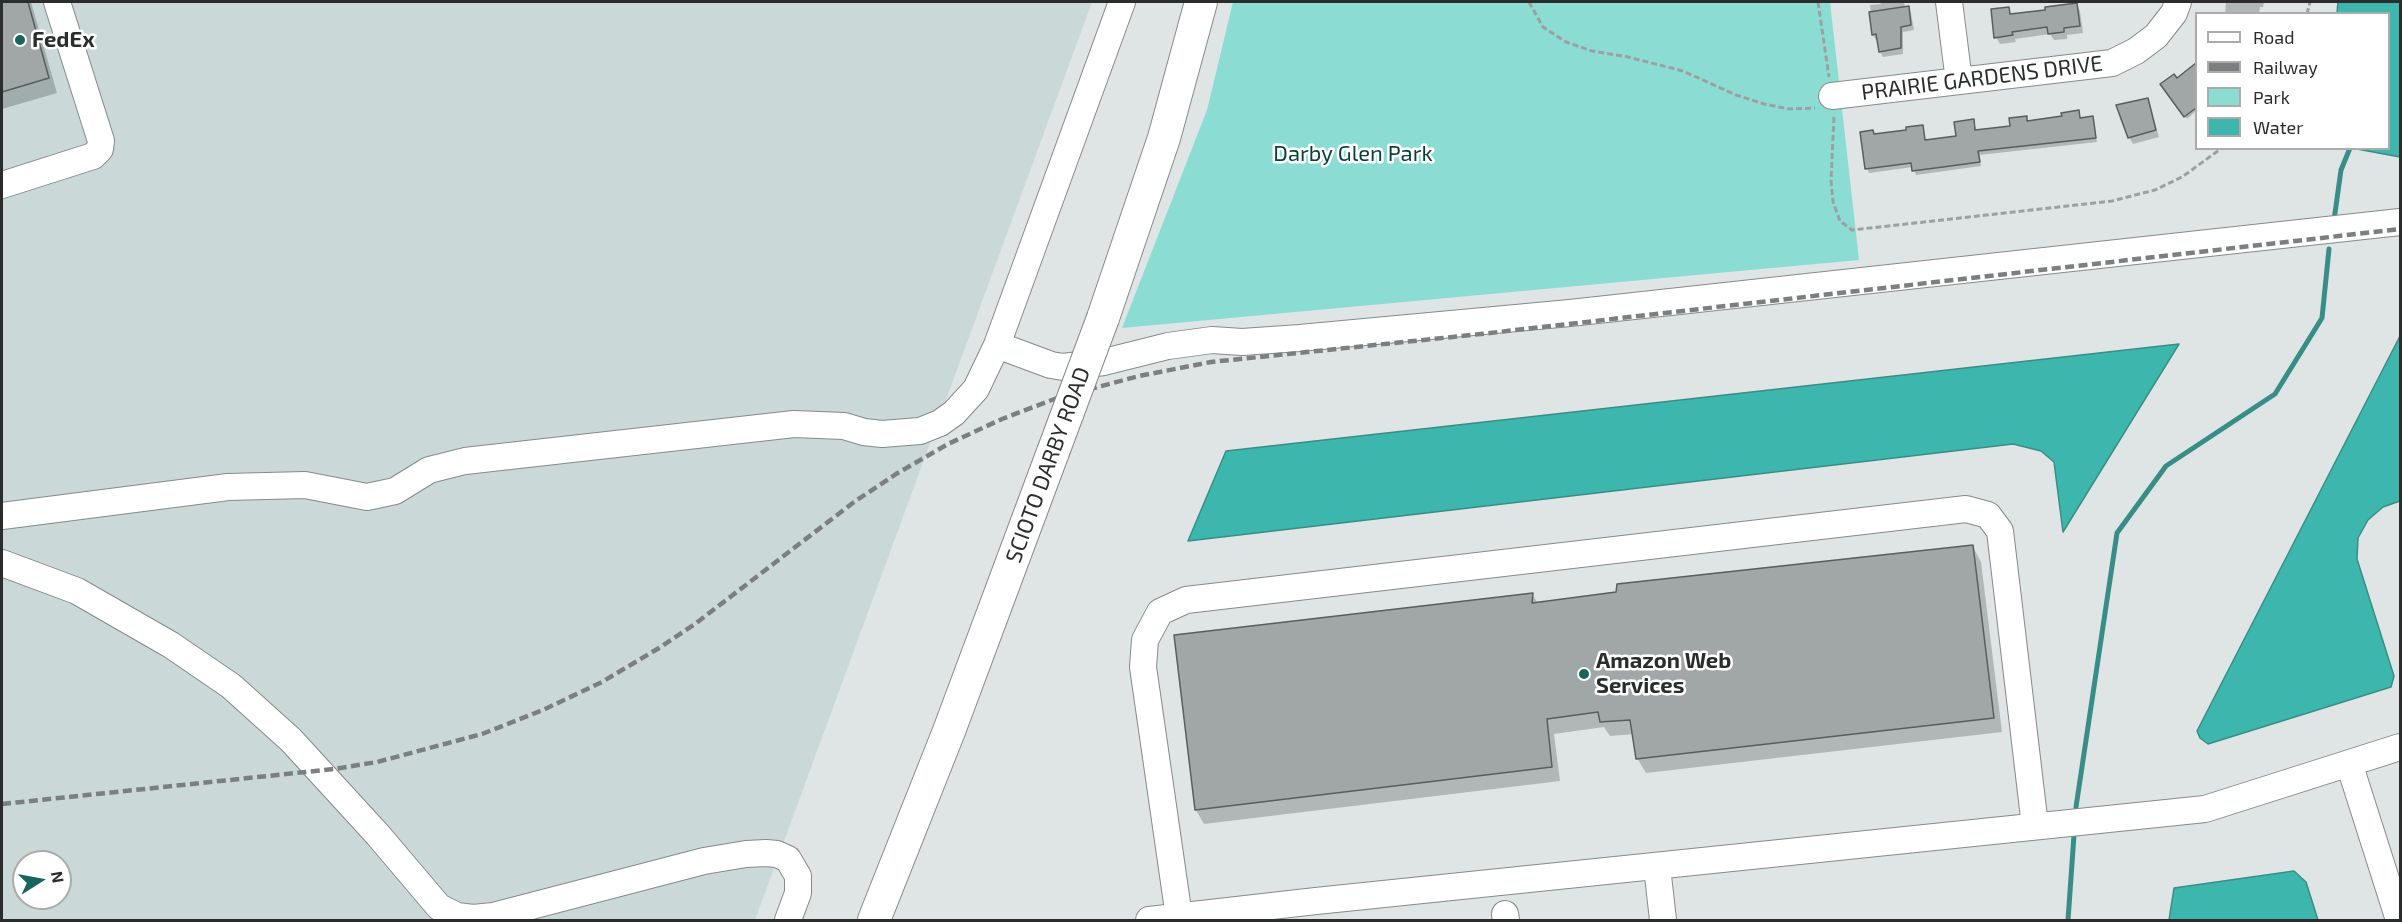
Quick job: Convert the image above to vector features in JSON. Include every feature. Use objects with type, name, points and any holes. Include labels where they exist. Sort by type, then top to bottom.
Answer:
[{"type":"main road","name":"SCIOTO DARBY ROAD","points":[[874,921],[949,732],[1103,318],[1164,138],[1201,2]]},
{"type":"street","points":[[2,185],[93,156],[100,149],[101,141],[57,2]]},
{"type":"street","points":[[2,516],[228,487],[305,485],[367,497],[395,490],[429,470],[465,461],[794,424],[844,426],[882,434],[920,431],[940,423],[964,404],[976,388],[997,345],[1122,2]]},
{"type":"street","points":[[1949,2],[1959,81]]},
{"type":"street","name":"PRAIRIE GARDENS DRIVE","points":[[1832,102],[1959,81],[2112,63],[2136,51],[2156,36],[2174,13],[2178,2]]},
{"type":"street","points":[[997,345],[1051,365],[1064,367],[1104,362],[1168,346],[1212,340],[1242,342],[1300,338],[1570,313],[2400,222]]},
{"type":"street","points":[[1179,917],[1143,667],[1145,639],[1160,612],[1186,600],[1966,509],[1988,515],[2000,531],[2035,826]]},
{"type":"street","points":[[2,564],[77,591],[171,645],[231,686],[291,740],[378,835],[439,907],[457,916],[473,918],[493,916],[704,861],[735,855],[766,853],[777,854],[788,860],[798,876],[798,893],[788,921]]},
{"type":"street","points":[[1149,921],[1179,917],[1317,911],[1657,867],[2205,809],[2400,747]]},
{"type":"street","points":[[2349,763],[2399,921]]},
{"type":"street","points":[[1657,867],[1663,921]]},
{"type":"path","points":[[1529,2],[1543,27],[1566,42],[1579,47],[1683,71],[1737,95],[1764,104],[1789,109],[1832,102]]},
{"type":"path","points":[[1818,2],[1834,128],[1831,180],[1833,202],[1840,221],[1852,230],[2112,201],[2155,190],[2182,177],[2219,150]]},
{"type":"shaded area","points":[[2,2],[1092,2],[755,920],[2,920]]},
{"type":"green space","name":"Darby Glen Park","points":[[1233,2],[1830,2],[1859,260],[1122,328],[1207,110]]},
{"type":"water","points":[[2338,2],[2400,2],[2400,157],[2362,150],[2390,150],[2390,12],[2337,12]]},
{"type":"water","points":[[2400,336],[2400,501],[2383,507],[2368,520],[2358,538],[2357,559],[2394,676],[2391,687],[2208,744],[2200,738],[2197,731]]},
{"type":"water","points":[[2179,344],[2063,532],[2054,462],[2041,451],[2013,444],[1188,541],[1226,451]]},
{"type":"water","points":[[2294,871],[2306,882],[2318,920],[2169,920],[2174,888]]},
{"type":"building","name":"FedEx","points":[[2,2],[28,2],[49,78],[2,92]]},
{"type":"building","points":[[2077,3],[2080,26],[2064,28],[2064,32],[2048,34],[2047,27],[2012,32],[2013,35],[1994,38],[1991,9],[2009,7],[2010,14]]},
{"type":"building","points":[[1909,6],[1911,25],[1901,27],[1901,48],[1879,52],[1876,34],[1872,35],[1869,12]]},
{"type":"building","points":[[2195,64],[2195,109],[2184,117],[2160,84],[2174,74],[2177,78]]},
{"type":"building","points":[[2148,98],[2156,130],[2128,138],[2116,105]]},
{"type":"building","points":[[2079,110],[2080,118],[2093,116],[2096,138],[1978,151],[1980,162],[1943,167],[1912,171],[1911,163],[1865,169],[1860,132],[1873,130],[1874,134],[1906,130],[1906,127],[1923,125],[1925,140],[1956,136],[1954,122],[1974,119],[1975,130],[2010,126],[2009,118],[2027,116],[2027,121],[2062,116],[2061,113]]},
{"type":"building","name":"Amazon Web Services","points":[[1973,545],[1994,718],[1636,759],[1630,720],[1600,722],[1598,712],[1547,719],[1552,767],[1195,810],[1174,635],[1533,593],[1532,603],[1616,592],[1617,584]]},
{"type":"waterway","points":[[2334,220],[2341,170],[2349,150]]},
{"type":"waterway","points":[[2076,807],[2117,533],[2166,466],[2275,394],[2322,318],[2329,249]]},
{"type":"waterway","points":[[2068,920],[2074,835]]},
{"type":"railway","points":[[2,804],[334,769],[377,762],[482,734],[543,710],[602,682],[659,648],[695,624],[854,502],[948,444],[1002,419],[1057,398],[1139,376],[1211,362],[1481,334],[2400,229]]},
{"type":"place","name":"FedEx","points":[[20,40]]},
{"type":"place","name":"Amazon Web Services","points":[[1584,674]]}]
